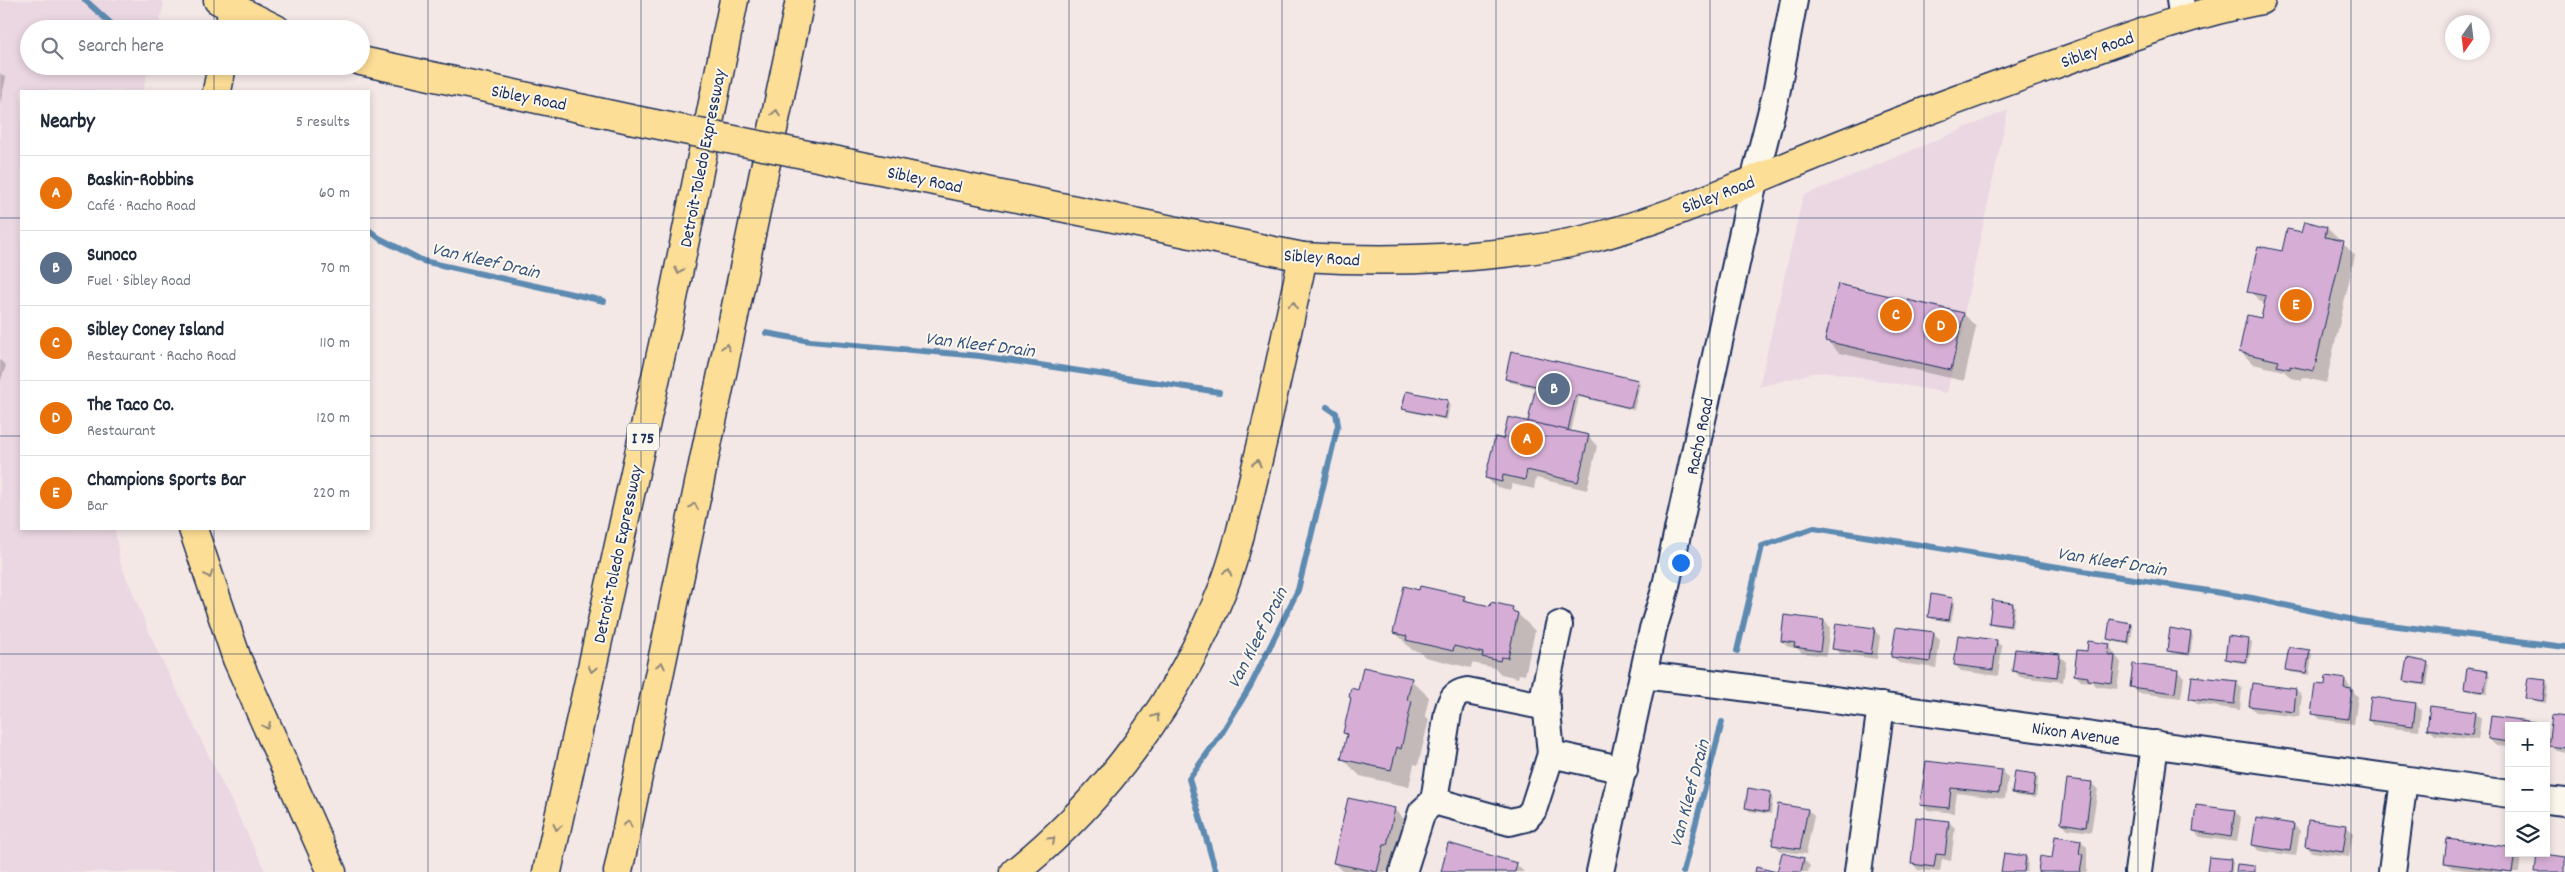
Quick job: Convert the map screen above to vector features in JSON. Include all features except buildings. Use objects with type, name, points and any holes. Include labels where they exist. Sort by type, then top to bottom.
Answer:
[{"type":"main road","points":[[722,0],[722,56]]},
{"type":"main road","name":"Detroit-Toledo Expressway","points":[[547,872],[670,313],[734,0]]},
{"type":"main road","points":[[618,872],[800,0]]},
{"type":"main road","name":"Sibley Road","points":[[370,63],[630,119],[1303,258],[1354,260],[1432,257],[1559,245],[1620,230],[1754,181],[1811,156],[1984,90],[2182,10],[2261,0]]},
{"type":"main road","points":[[227,12],[250,20]]},
{"type":"main road","points":[[218,90],[221,75]]},
{"type":"main road","points":[[1015,872],[1073,821],[1115,773],[1174,690],[1209,622],[1240,538],[1274,395],[1303,258]]},
{"type":"main road","points":[[194,530],[237,659],[332,872]]},
{"type":"street","name":"Racho Road","points":[[1600,872],[1624,770],[1653,629],[1665,590],[1754,181],[1776,94],[1794,0]]},
{"type":"street","points":[[1434,801],[1510,822],[1526,818],[1532,810],[1551,754],[1545,690],[1560,625]]},
{"type":"street","name":"Nixon Avenue","points":[[1643,675],[1879,719],[2155,744],[2505,793]]},
{"type":"street","points":[[1403,872],[1422,812],[1434,801],[1448,712],[1451,700],[1455,695],[1468,691],[1547,707]]},
{"type":"street","points":[[1858,872],[1879,719]]},
{"type":"street","points":[[2138,872],[2155,744]]},
{"type":"street","points":[[1551,754],[1624,770]]},
{"type":"street","points":[[2397,866],[2404,780]]},
{"type":"street","points":[[2550,800],[2565,802]]},
{"type":"shaded area","points":[[0,0],[160,0],[164,3],[160,20],[20,20],[20,75],[147,75],[143,90],[20,90],[20,530],[115,530],[120,562],[156,648],[266,872],[0,872]]},
{"type":"shaded area","points":[[2008,110],[1947,393],[1831,372],[1813,373],[1759,387],[1803,196]]},
{"type":"waterway","name":"Van Kleef Drain","points":[[85,0],[107,20]]},
{"type":"waterway","name":"Van Kleef Drain","points":[[370,231],[379,238],[423,261],[604,301]]},
{"type":"waterway","name":"Van Kleef Drain","points":[[766,333],[810,341],[980,356],[1219,392]]},
{"type":"waterway","name":"Van Kleef Drain","points":[[1216,872],[1189,779],[1220,736],[1251,685],[1298,590],[1338,425],[1336,413],[1327,407]]},
{"type":"waterway","name":"Van Kleef Drain","points":[[1737,651],[1762,546],[1814,528],[2252,598],[2358,621],[2565,647]]},
{"type":"waterway","name":"Van Kleef Drain","points":[[1683,872],[1722,722]]},
{"type":"place","name":"Champions Sports Bar","points":[[2296,305]]},
{"type":"place","name":"Sibley Coney Island","points":[[1896,315]]},
{"type":"place","name":"The Taco Co.","points":[[1941,326]]},
{"type":"place","name":"Sunoco","points":[[1554,389]]},
{"type":"place","name":"Baskin-Robbins","points":[[1527,439]]}]
